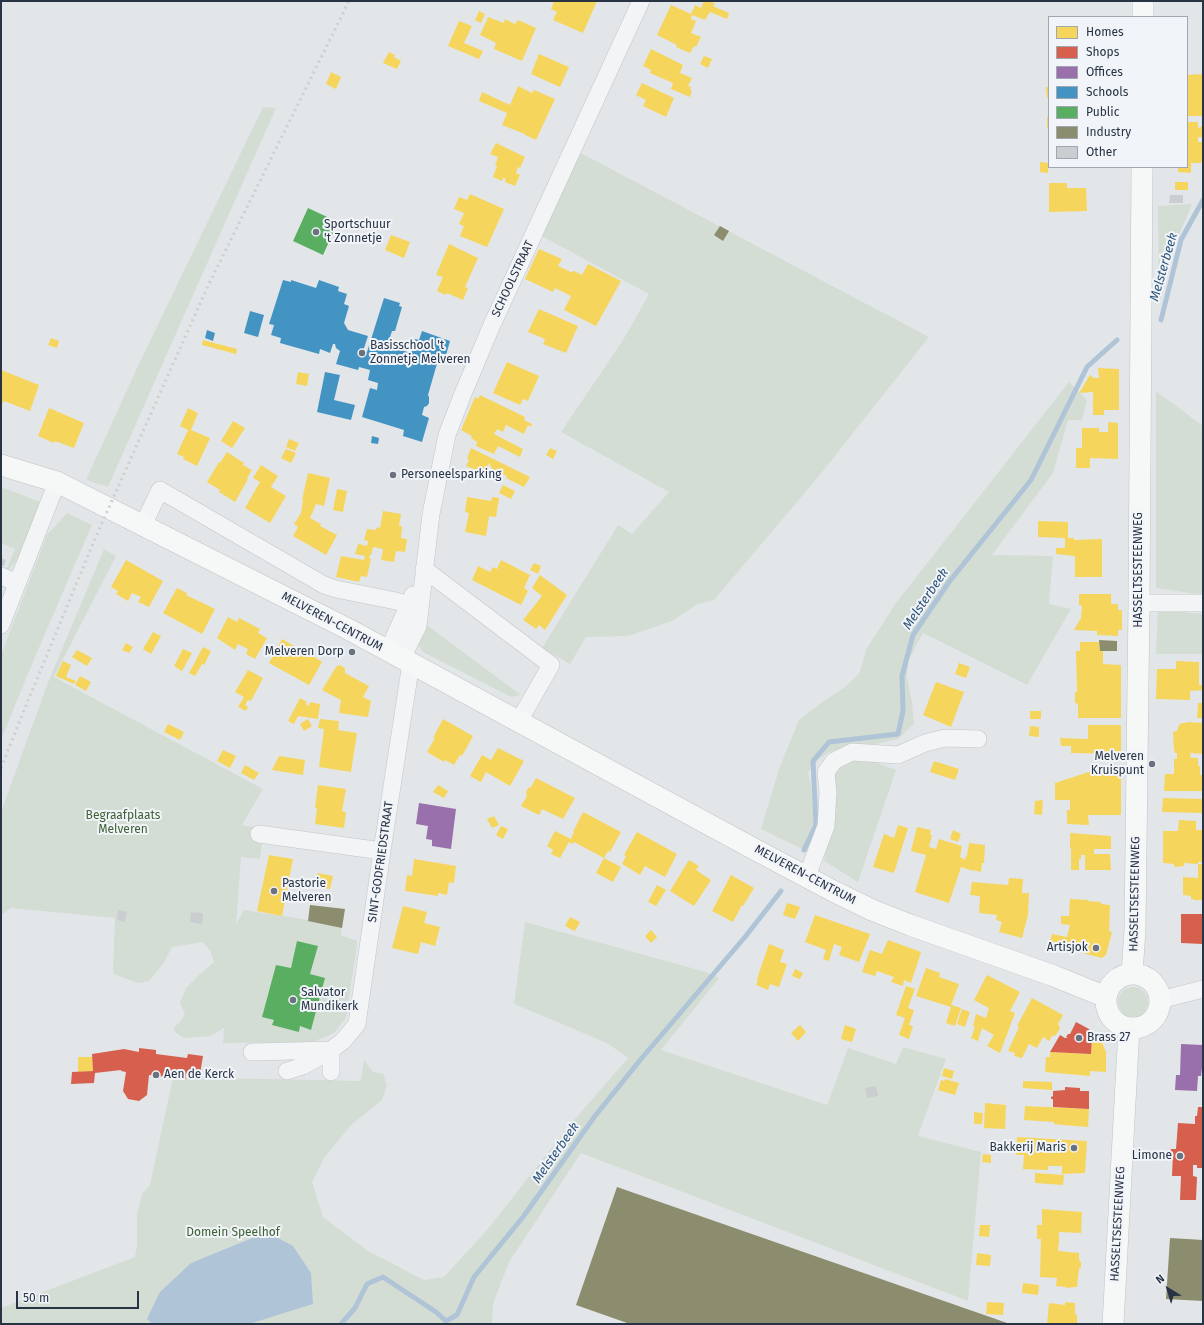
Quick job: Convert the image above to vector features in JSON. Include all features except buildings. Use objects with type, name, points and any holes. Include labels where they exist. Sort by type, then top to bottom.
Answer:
[{"type":"main road","points":[[1143,1],[1143,16]]},
{"type":"main road","name":"HASSELTSESTEENWEG","points":[[1132,974],[1135,930],[1142,168]]},
{"type":"main road","name":"MELVEREN-CENTRUM","points":[[1,465],[57,482],[143,525],[400,657],[754,849],[872,910],[1054,976],[1106,997]]},
{"type":"main road","points":[[1132,974],[1144,977],[1154,984],[1160,1000],[1159,1009],[1154,1018],[1139,1028],[1121,1026],[1111,1018],[1106,1006],[1106,997],[1112,984],[1118,978],[1132,974]]},
{"type":"main road","name":"HASSELTSESTEENWEG","points":[[1113,1324],[1129,1028]]},
{"type":"street","name":"SCHOOLSTRAAT","points":[[400,657],[418,626],[431,514],[447,435],[491,327],[641,1]]},
{"type":"street","points":[[1,625],[57,482]]},
{"type":"street","points":[[143,525],[160,490],[324,585],[409,605]]},
{"type":"street","name":"SCHOOLSTRAAT","points":[[400,657],[409,605],[424,569]]},
{"type":"street","points":[[424,569],[551,665],[519,721]]},
{"type":"street","points":[[1,576],[17,583]]},
{"type":"street","points":[[1139,602],[1203,603]]},
{"type":"street","name":"SINT-GODFRIEDSTRAAT","points":[[288,1071],[303,1066],[331,1050],[343,1041],[357,1024],[382,851],[400,657]]},
{"type":"street","points":[[807,876],[826,826],[828,792],[826,772],[834,760],[852,752],[898,754],[925,743],[945,738],[978,739]]},
{"type":"street","points":[[259,834],[382,851]]},
{"type":"street","points":[[1160,1000],[1203,989]]},
{"type":"street","points":[[252,1052],[331,1050],[331,1072]]},
{"type":"green space","points":[[263,107],[276,108],[108,487],[86,480],[137,368]]},
{"type":"green space","points":[[579,152],[929,337],[819,476],[714,600],[698,604],[672,621],[628,636],[586,637],[570,664],[542,648],[618,525],[632,534],[669,492],[561,432],[623,340],[649,294],[540,235]]},
{"type":"green space","points":[[1192,204],[1173,249],[1159,304],[1158,206]]},
{"type":"green space","points":[[1069,382],[1087,400],[1082,420],[1068,420],[1053,473],[992,555],[1053,556],[1049,604],[1071,609],[1027,685],[923,633],[908,661],[907,678],[912,702],[914,724],[898,739],[876,744],[849,746],[829,752],[818,760],[808,773],[811,784],[812,801],[820,824],[812,854],[761,829],[780,766],[799,720],[845,687],[859,674],[867,648],[896,603]]},
{"type":"green space","points":[[1156,391],[1203,426],[1203,595],[1156,588]]},
{"type":"green space","points":[[1,487],[43,503],[23,552],[9,570],[6,570],[15,549],[1,543]]},
{"type":"green space","points":[[67,513],[92,525],[1,740],[1,655],[47,535]]},
{"type":"green space","name":"Begraafplaats Melveren","points":[[104,549],[116,556],[54,677],[263,789],[242,825],[264,829],[260,859],[241,857],[236,924],[244,910],[341,925],[341,935],[357,941],[346,1018],[335,1032],[312,1042],[223,1043],[224,1028],[210,1036],[184,1038],[176,1033],[173,1028],[179,1023],[185,1014],[180,1003],[186,988],[214,962],[210,951],[203,942],[172,947],[163,964],[149,981],[138,983],[114,974],[115,918],[11,908],[1,915],[1,812],[49,680]],"holes":[[[298,941],[318,946],[310,974],[324,983],[311,1030],[300,1026],[299,1031],[273,1024],[274,1020],[262,1017],[275,970],[291,968]]]},
{"type":"green space","points":[[1158,609],[1203,614],[1203,654],[1156,654]]},
{"type":"green space","points":[[424,623],[521,695],[511,697],[423,652],[417,644]]},
{"type":"green space","points":[[859,756],[896,770],[858,882],[824,861],[830,828],[834,768]]},
{"type":"green space","name":"Domein Speelhof","points":[[525,922],[706,972],[719,978],[661,1050],[827,1105],[848,1048],[896,1064],[903,1047],[946,1059],[918,1136],[981,1152],[968,1301],[581,1153],[509,1262],[493,1304],[493,1324],[1,1324],[1,1308],[135,1257],[137,1246],[137,1214],[142,1194],[150,1185],[173,1077],[361,1081],[364,1060],[373,1072],[383,1074],[387,1085],[382,1100],[351,1125],[324,1158],[312,1182],[323,1217],[368,1251],[424,1280],[444,1277],[487,1230],[569,1126],[628,1058],[607,1043],[514,1004]]},
{"type":"green space","points":[[1133,987],[1139,988],[1147,996],[1147,1008],[1139,1016],[1133,1017],[1127,1016],[1119,1008],[1118,1002],[1119,996],[1127,988]]},
{"type":"water","points":[[267,1232],[293,1246],[311,1273],[313,1304],[249,1324],[152,1324],[147,1319],[160,1292],[191,1263]]},
{"type":"waterway","name":"Melsterbeek","points":[[1161,320],[1181,240],[1203,200]]},
{"type":"waterway","name":"Melsterbeek","points":[[804,850],[816,825],[813,761],[829,742],[898,734],[903,711],[902,676],[913,635],[949,582],[1031,480],[1087,367],[1117,340]]},
{"type":"waterway","name":"Melsterbeek","points":[[341,1324],[355,1308],[367,1284],[383,1277],[436,1312],[446,1321],[457,1315],[474,1277],[523,1217],[595,1116],[641,1059],[745,937],[781,891]]},
{"type":"railway","points":[[1,768],[94,541],[207,288],[349,1]]},
{"type":"place","name":"Sportschuur 't Zonnetje","points":[[316,232]]},
{"type":"place","name":"Basisschool 't Zonnetje Melveren","points":[[362,353]]},
{"type":"place","name":"Personeelsparking","points":[[393,475]]},
{"type":"place","name":"Melveren Dorp","points":[[352,652]]},
{"type":"place","name":"Melveren Kruispunt","points":[[1152,764]]},
{"type":"place","name":"Pastorie Melveren","points":[[274,891]]},
{"type":"place","name":"Artisjok","points":[[1096,948]]},
{"type":"place","name":"Salvator Mundikerk","points":[[293,1000]]},
{"type":"place","name":"Brass 27","points":[[1079,1038]]},
{"type":"place","name":"Aen de Kerck","points":[[156,1075]]},
{"type":"place","name":"Bakkerij Maris","points":[[1074,1148]]},
{"type":"place","name":"Limone","points":[[1180,1156]]}]
